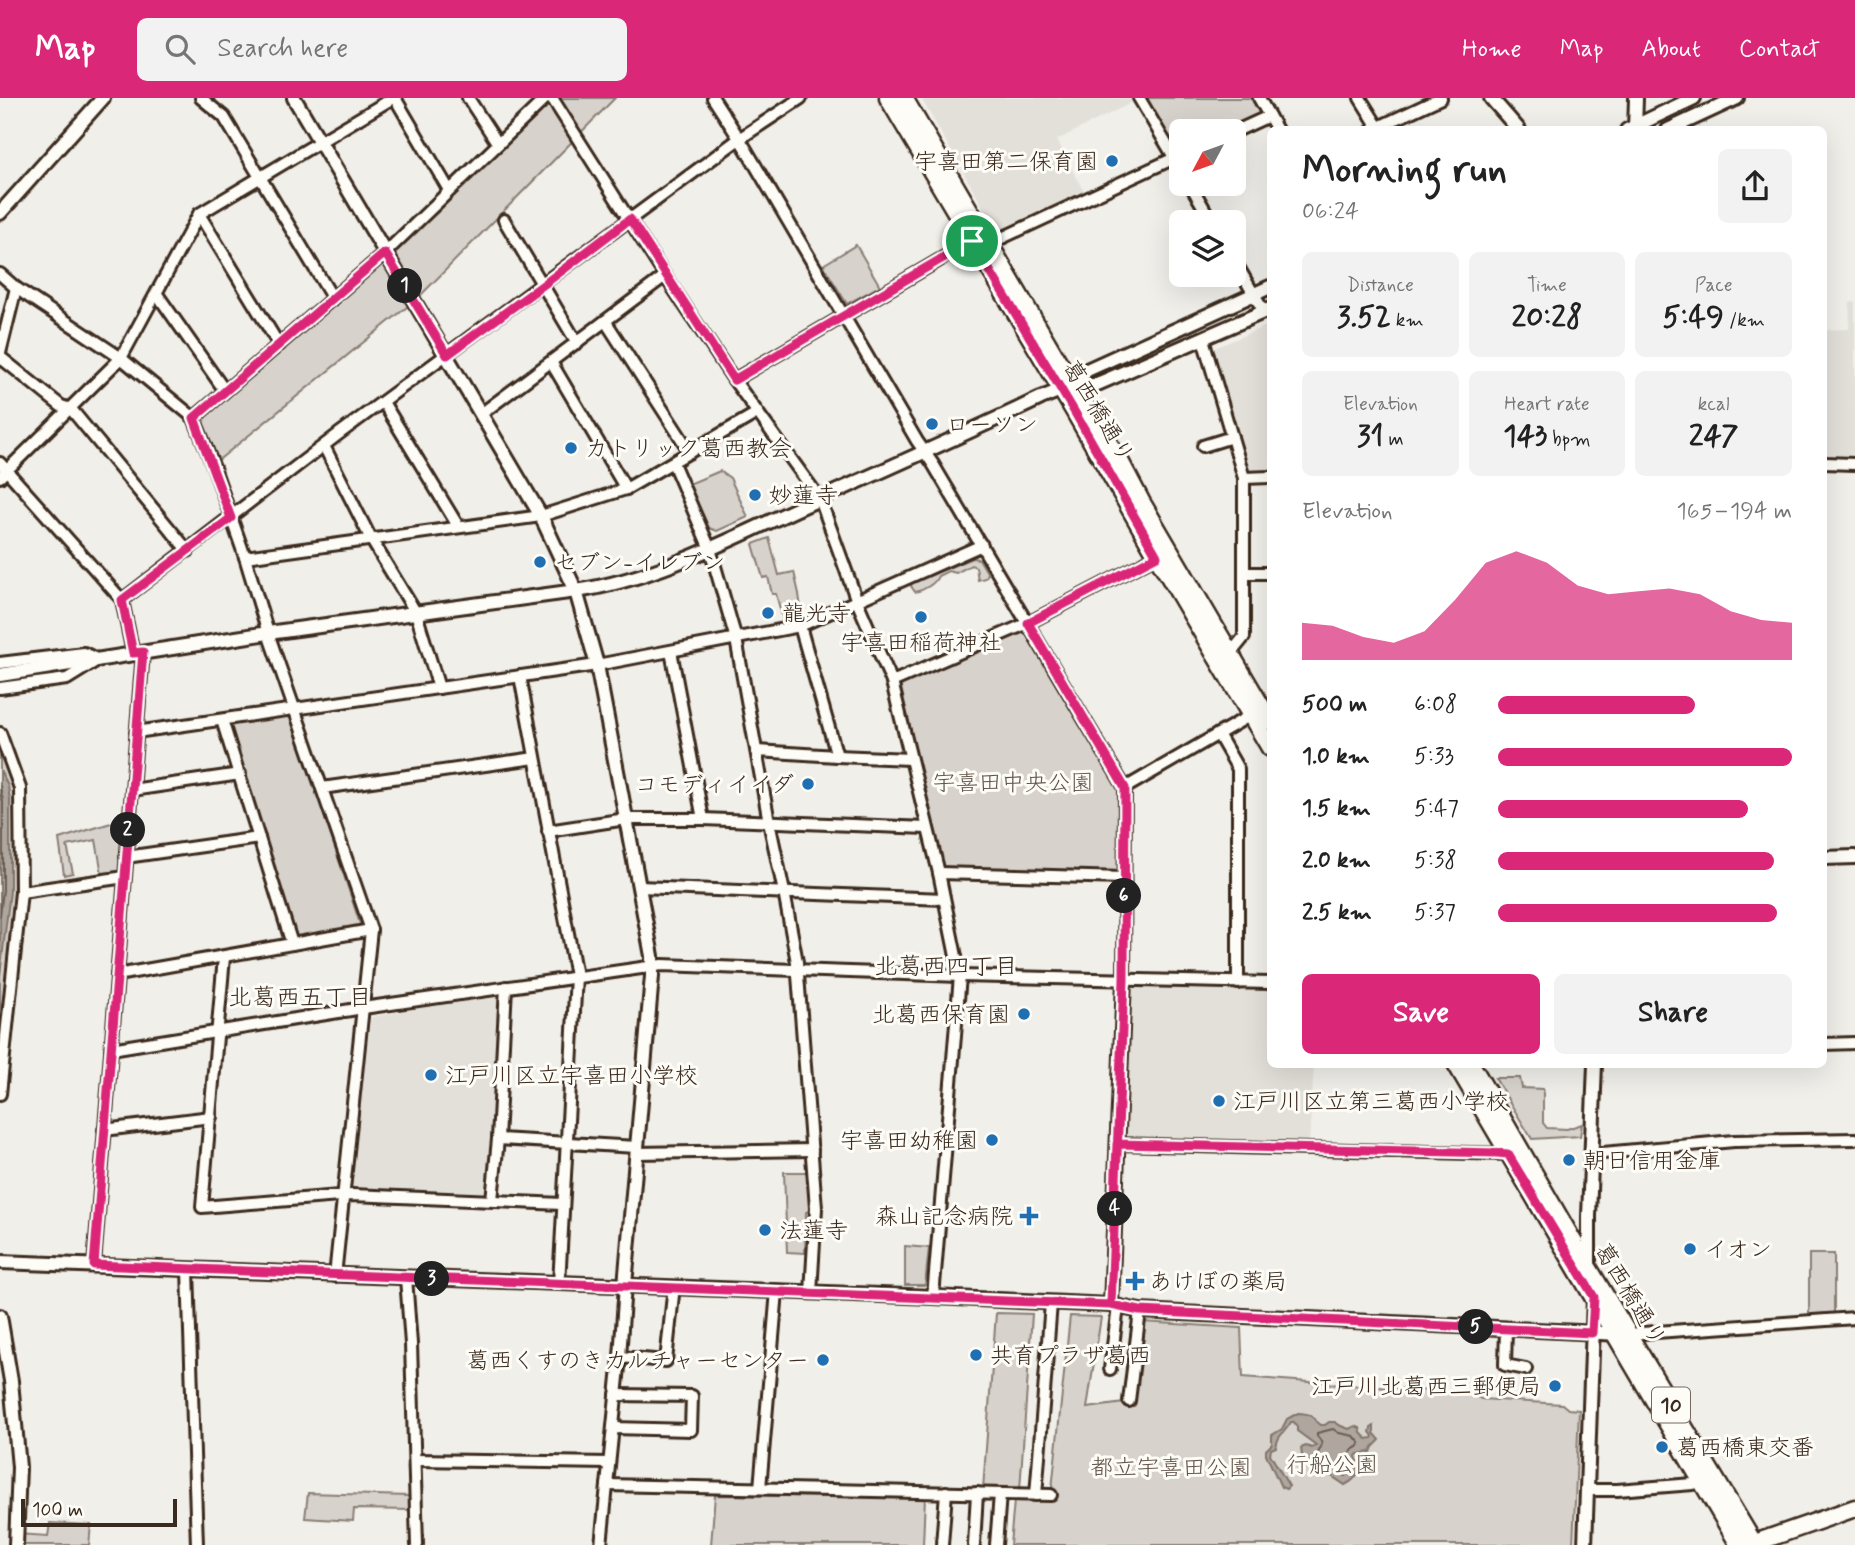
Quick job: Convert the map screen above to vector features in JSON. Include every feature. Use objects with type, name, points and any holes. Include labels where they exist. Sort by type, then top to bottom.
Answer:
[{"type":"main road","name":"葛西橋通り","points":[[888,98],[972,241],[1067,388],[1267,716]]},
{"type":"main road","name":"葛西橋通り","points":[[904,98],[991,243],[1157,556],[1267,743]]},
{"type":"main road","name":"葛西橋通り","points":[[1458,1068],[1594,1297],[1622,1334],[1749,1545]]},
{"type":"main road","name":"葛西橋通り","points":[[1473,1068],[1588,1267],[1702,1481],[1749,1545]]},
{"type":"main road","points":[[1749,1545],[1855,1508]]},
{"type":"street","points":[[0,213],[103,98]]},
{"type":"street","points":[[201,98],[224,117],[332,299]]},
{"type":"street","points":[[294,98],[541,516],[576,592],[597,665],[652,966],[620,1357],[601,1545]]},
{"type":"street","points":[[94,1265],[132,790],[138,653],[122,600],[2,470],[71,409],[121,358],[199,214],[394,98],[449,190]]},
{"type":"street","points":[[468,98],[498,145]]},
{"type":"street","points":[[194,418],[385,253],[546,98]]},
{"type":"street","points":[[552,98],[734,380],[820,499],[857,601],[892,682],[939,873],[960,976],[933,1297]]},
{"type":"street","points":[[713,98],[1125,788],[1124,980],[1117,1144],[1115,1306],[1110,1369]]},
{"type":"street","points":[[122,600],[630,219],[739,139],[801,98]]},
{"type":"street","points":[[1139,98],[1169,143]]},
{"type":"street","points":[[1259,98],[1275,126]]},
{"type":"street","points":[[1360,98],[1374,126]]},
{"type":"street","points":[[1379,126],[1441,98]]},
{"type":"street","points":[[1492,98],[1516,126]]},
{"type":"street","points":[[1632,126],[1636,98]]},
{"type":"street","points":[[1636,126],[1694,98]]},
{"type":"street","points":[[1677,126],[1737,98]]},
{"type":"street","points":[[1246,127],[1269,116]]},
{"type":"street","points":[[991,243],[1169,161]]},
{"type":"street","points":[[199,214],[279,345]]},
{"type":"street","points":[[504,220],[577,343]]},
{"type":"street","points":[[734,380],[972,241]]},
{"type":"street","points":[[0,274],[16,288],[121,358],[194,418],[245,557],[268,633],[371,930],[334,1276]]},
{"type":"street","points":[[481,414],[665,276]]},
{"type":"street","points":[[1067,388],[1096,385],[1267,310],[1246,281]]},
{"type":"street","points":[[16,288],[0,355],[61,406],[71,409],[188,551]]},
{"type":"street","points":[[2,671],[98,660],[268,633],[576,592],[648,574],[710,549],[1067,388],[1087,370],[1267,288]]},
{"type":"street","points":[[157,294],[225,391]]},
{"type":"street","points":[[606,322],[690,452]]},
{"type":"street","points":[[1203,339],[1244,478],[1244,637],[1231,653]]},
{"type":"street","points":[[551,362],[626,489]]},
{"type":"street","points":[[383,402],[458,526]]},
{"type":"street","points":[[245,557],[541,516],[626,489],[757,413]]},
{"type":"street","points":[[1203,446],[1232,437]]},
{"type":"street","points":[[324,446],[371,539],[416,613],[439,688]]},
{"type":"street","points":[[673,463],[710,549],[736,639],[798,970],[816,1208],[811,1293]]},
{"type":"street","points":[[1827,463],[1855,464]]},
{"type":"street","points":[[1244,478],[1267,477]]},
{"type":"street","points":[[136,732],[597,665],[800,626],[982,545]]},
{"type":"street","points":[[892,682],[1028,623],[1157,556]]},
{"type":"street","points":[[1245,573],[1267,573]]},
{"type":"street","points":[[800,626],[837,756]]},
{"type":"street","points":[[671,651],[703,819]]},
{"type":"street","points":[[0,688],[67,679],[98,660]]},
{"type":"street","points":[[520,676],[576,976],[559,1284]]},
{"type":"street","points":[[1125,788],[1251,715]]},
{"type":"street","points":[[222,719],[292,944]]},
{"type":"street","points":[[0,733],[20,788],[21,892],[0,1094]]},
{"type":"street","points":[[1218,734],[1238,769],[1238,983]]},
{"type":"street","points":[[757,751],[910,759]]},
{"type":"street","points":[[322,788],[535,758]]},
{"type":"street","points":[[132,790],[240,774]]},
{"type":"street","points":[[548,831],[626,819],[703,819],[927,828]]},
{"type":"street","points":[[126,857],[259,838]]},
{"type":"street","points":[[1827,858],[1855,857]]},
{"type":"street","points":[[939,873],[1124,878]]},
{"type":"street","points":[[21,892],[125,877]]},
{"type":"street","points":[[639,887],[944,899]]},
{"type":"street","points":[[117,975],[371,930]]},
{"type":"street","points":[[224,957],[202,1207],[342,1196],[562,1204]]},
{"type":"street","points":[[111,1049],[363,1008],[652,966],[1267,984]]},
{"type":"street","points":[[492,1200],[506,987]]},
{"type":"street","points":[[1827,1044],[1855,1043]]},
{"type":"street","points":[[1585,1545],[1594,1297],[1588,1267],[1595,1068]]},
{"type":"street","points":[[104,1130],[211,1117]]},
{"type":"street","points":[[498,1139],[566,1142],[636,1150],[812,1150]]},
{"type":"street","points":[[1592,1154],[1734,1141],[1855,1139]]},
{"type":"street","points":[[1117,1144],[1508,1154]]},
{"type":"street","points":[[0,1262],[933,1297],[1115,1306],[1140,1311],[1622,1334],[1855,1318]]},
{"type":"street","points":[[188,1270],[197,1545]]},
{"type":"street","points":[[406,1278],[417,1545]]},
{"type":"street","points":[[760,1488],[777,1291]]},
{"type":"street","points":[[620,1357],[666,1361],[673,1295]]},
{"type":"street","points":[[1036,1494],[1051,1303]]},
{"type":"street","points":[[1129,1401],[1140,1311]]},
{"type":"street","points":[[0,1316],[11,1381],[19,1467],[16,1545]]},
{"type":"street","points":[[1506,1329],[1505,1365],[1526,1369]]},
{"type":"street","points":[[613,1428],[691,1430],[692,1396],[616,1395]]},
{"type":"street","points":[[415,1460],[609,1463]]},
{"type":"street","points":[[1587,1490],[1617,1490],[1702,1481]]},
{"type":"street","points":[[607,1485],[1051,1495]]},
{"type":"street","points":[[942,1545],[946,1492]]},
{"type":"street","points":[[974,1545],[977,1493]]},
{"type":"street","points":[[996,1545],[1000,1493]]},
{"type":"shaded area","points":[[921,98],[1133,98],[1135,101],[1057,140],[1085,194],[999,235]]},
{"type":"shaded area","points":[[1850,302],[1855,302],[1855,458],[1827,456],[1827,330],[1849,329]]},
{"type":"shaded area","points":[[1267,325],[1267,471],[1250,472],[1246,469],[1213,349]]},
{"type":"shaded area","name":"江戸川区立第三葛西小学校","points":[[1137,984],[1267,990],[1267,1068],[1314,1068],[1309,1144],[1125,1138],[1130,992]]},
{"type":"shaded area","name":"江戸川区立宇喜田小学校","points":[[498,994],[502,999],[494,1133],[490,1140],[485,1193],[350,1187],[371,1017]]},
{"type":"green space","points":[[551,98],[615,98],[418,298],[216,462],[203,424],[206,413],[394,253]]},
{"type":"green space","points":[[1146,98],[1253,98],[1260,111],[1258,115],[1246,121],[1169,119],[1169,137]]},
{"type":"green space","points":[[856,245],[880,286],[847,304],[823,265]]},
{"type":"green space","points":[[720,471],[730,478],[748,517],[717,531],[709,528],[689,484]]},
{"type":"green space","points":[[769,538],[779,575],[794,572],[802,616],[783,620],[768,577],[763,578],[753,544]]},
{"type":"green space","points":[[972,558],[979,559],[988,574],[985,578],[978,580],[976,567],[971,565],[956,573],[948,571],[918,591],[915,592],[911,586],[912,583]]},
{"type":"green space","name":"宇喜田中央公園","points":[[1026,628],[1120,790],[1121,873],[942,869],[900,683]]},
{"type":"green space","points":[[287,716],[293,721],[361,927],[298,938],[294,934],[230,726]]},
{"type":"green space","points":[[0,738],[17,789],[17,893],[0,1026]]},
{"type":"green space","points":[[124,819],[120,873],[102,874],[96,840],[67,846],[73,873],[64,875],[59,839]]},
{"type":"green space","points":[[1495,1078],[1520,1078],[1522,1088],[1543,1089],[1543,1123],[1547,1128],[1567,1129],[1582,1124],[1580,1136],[1532,1139]]},
{"type":"green space","points":[[784,1172],[808,1172],[810,1211],[806,1212],[805,1253],[787,1252]]},
{"type":"green space","points":[[905,1246],[929,1248],[925,1285],[905,1285]]},
{"type":"green space","points":[[1809,1254],[1834,1254],[1834,1313],[1809,1315]]},
{"type":"green space","points":[[996,1313],[1032,1314],[1020,1490],[1051,1499],[1070,1316],[1101,1317],[1087,1408],[1131,1402],[1142,1322],[1241,1328],[1243,1377],[1473,1394],[1481,1399],[1562,1404],[1568,1409],[1579,1410],[1573,1545],[1010,1545],[1015,1490],[983,1489]]},
{"type":"green space","points":[[308,1493],[409,1496],[412,1510],[354,1509],[353,1521],[305,1518]]},
{"type":"green space","points":[[715,1495],[925,1496],[923,1545],[711,1545]]},
{"type":"green space","points":[[50,1523],[91,1525],[89,1545],[16,1545],[17,1534],[48,1536]]},
{"type":"water","points":[[0,770],[8,786],[10,800],[10,891],[0,976]]},
{"type":"water","points":[[1298,1413],[1310,1415],[1321,1425],[1335,1422],[1349,1429],[1355,1426],[1360,1428],[1367,1439],[1372,1438],[1370,1432],[1374,1426],[1374,1433],[1380,1440],[1371,1452],[1356,1456],[1356,1476],[1345,1485],[1302,1456],[1301,1448],[1312,1448],[1316,1445],[1297,1431],[1294,1422],[1291,1422],[1270,1454],[1289,1486],[1286,1489],[1281,1487],[1266,1450],[1272,1444],[1272,1435],[1282,1429],[1287,1419]]},
{"type":"place","name":"宇喜田第二保育園","points":[[1112,161]]},
{"type":"place","name":"ローソン","points":[[932,424]]},
{"type":"place","name":"カトリック葛西教会","points":[[571,448]]},
{"type":"place","name":"妙蓮寺","points":[[755,495]]},
{"type":"place","name":"セブン-イレブン","points":[[540,562]]},
{"type":"place","name":"龍光寺","points":[[768,613]]},
{"type":"place","name":"宇喜田稲荷神社","points":[[921,617]]},
{"type":"place","name":"コモディイイダ","points":[[808,784]]},
{"type":"place","name":"北葛西保育園","points":[[1024,1014]]},
{"type":"place","name":"江戸川区立宇喜田小学校","points":[[431,1075]]},
{"type":"place","name":"江戸川区立第三葛西小学校","points":[[1219,1101]]},
{"type":"place","name":"宇喜田幼稚園","points":[[992,1140]]},
{"type":"place","name":"朝日信用金庫","points":[[1569,1160]]},
{"type":"place","name":"森山記念病院","points":[[1029,1216]]},
{"type":"place","name":"法蓮寺","points":[[765,1230]]},
{"type":"place","name":"イオン","points":[[1690,1249]]},
{"type":"place","name":"あけぼの薬局","points":[[1135,1281]]},
{"type":"place","name":"共育プラザ葛西","points":[[976,1355]]},
{"type":"place","name":"葛西くすのきカルチャーセンター","points":[[823,1360]]},
{"type":"place","name":"江戸川北葛西三郵便局","points":[[1555,1386]]},
{"type":"place","name":"葛西橋東交番","points":[[1662,1447]]},
{"type":"district","name":"北葛西四丁目","points":[[946,966]]},
{"type":"district","name":"北葛西五丁目","points":[[300,997]]},
{"type":"route","points":[[972,241],[734,380],[630,219],[447,355],[385,253],[194,418],[231,518],[122,600],[133,653],[143,652],[94,1265],[1111,1305],[1117,1144],[1497,1153],[1508,1154],[1594,1297],[1592,1333],[1140,1311],[1111,1305],[1124,980],[1125,788],[1028,623],[1157,556],[972,241]]},
{"type":"park label","name":"行船公園","points":[[1332,1464]]},
{"type":"park label","name":"都立宇喜田公園","points":[[1171,1467]]}]
